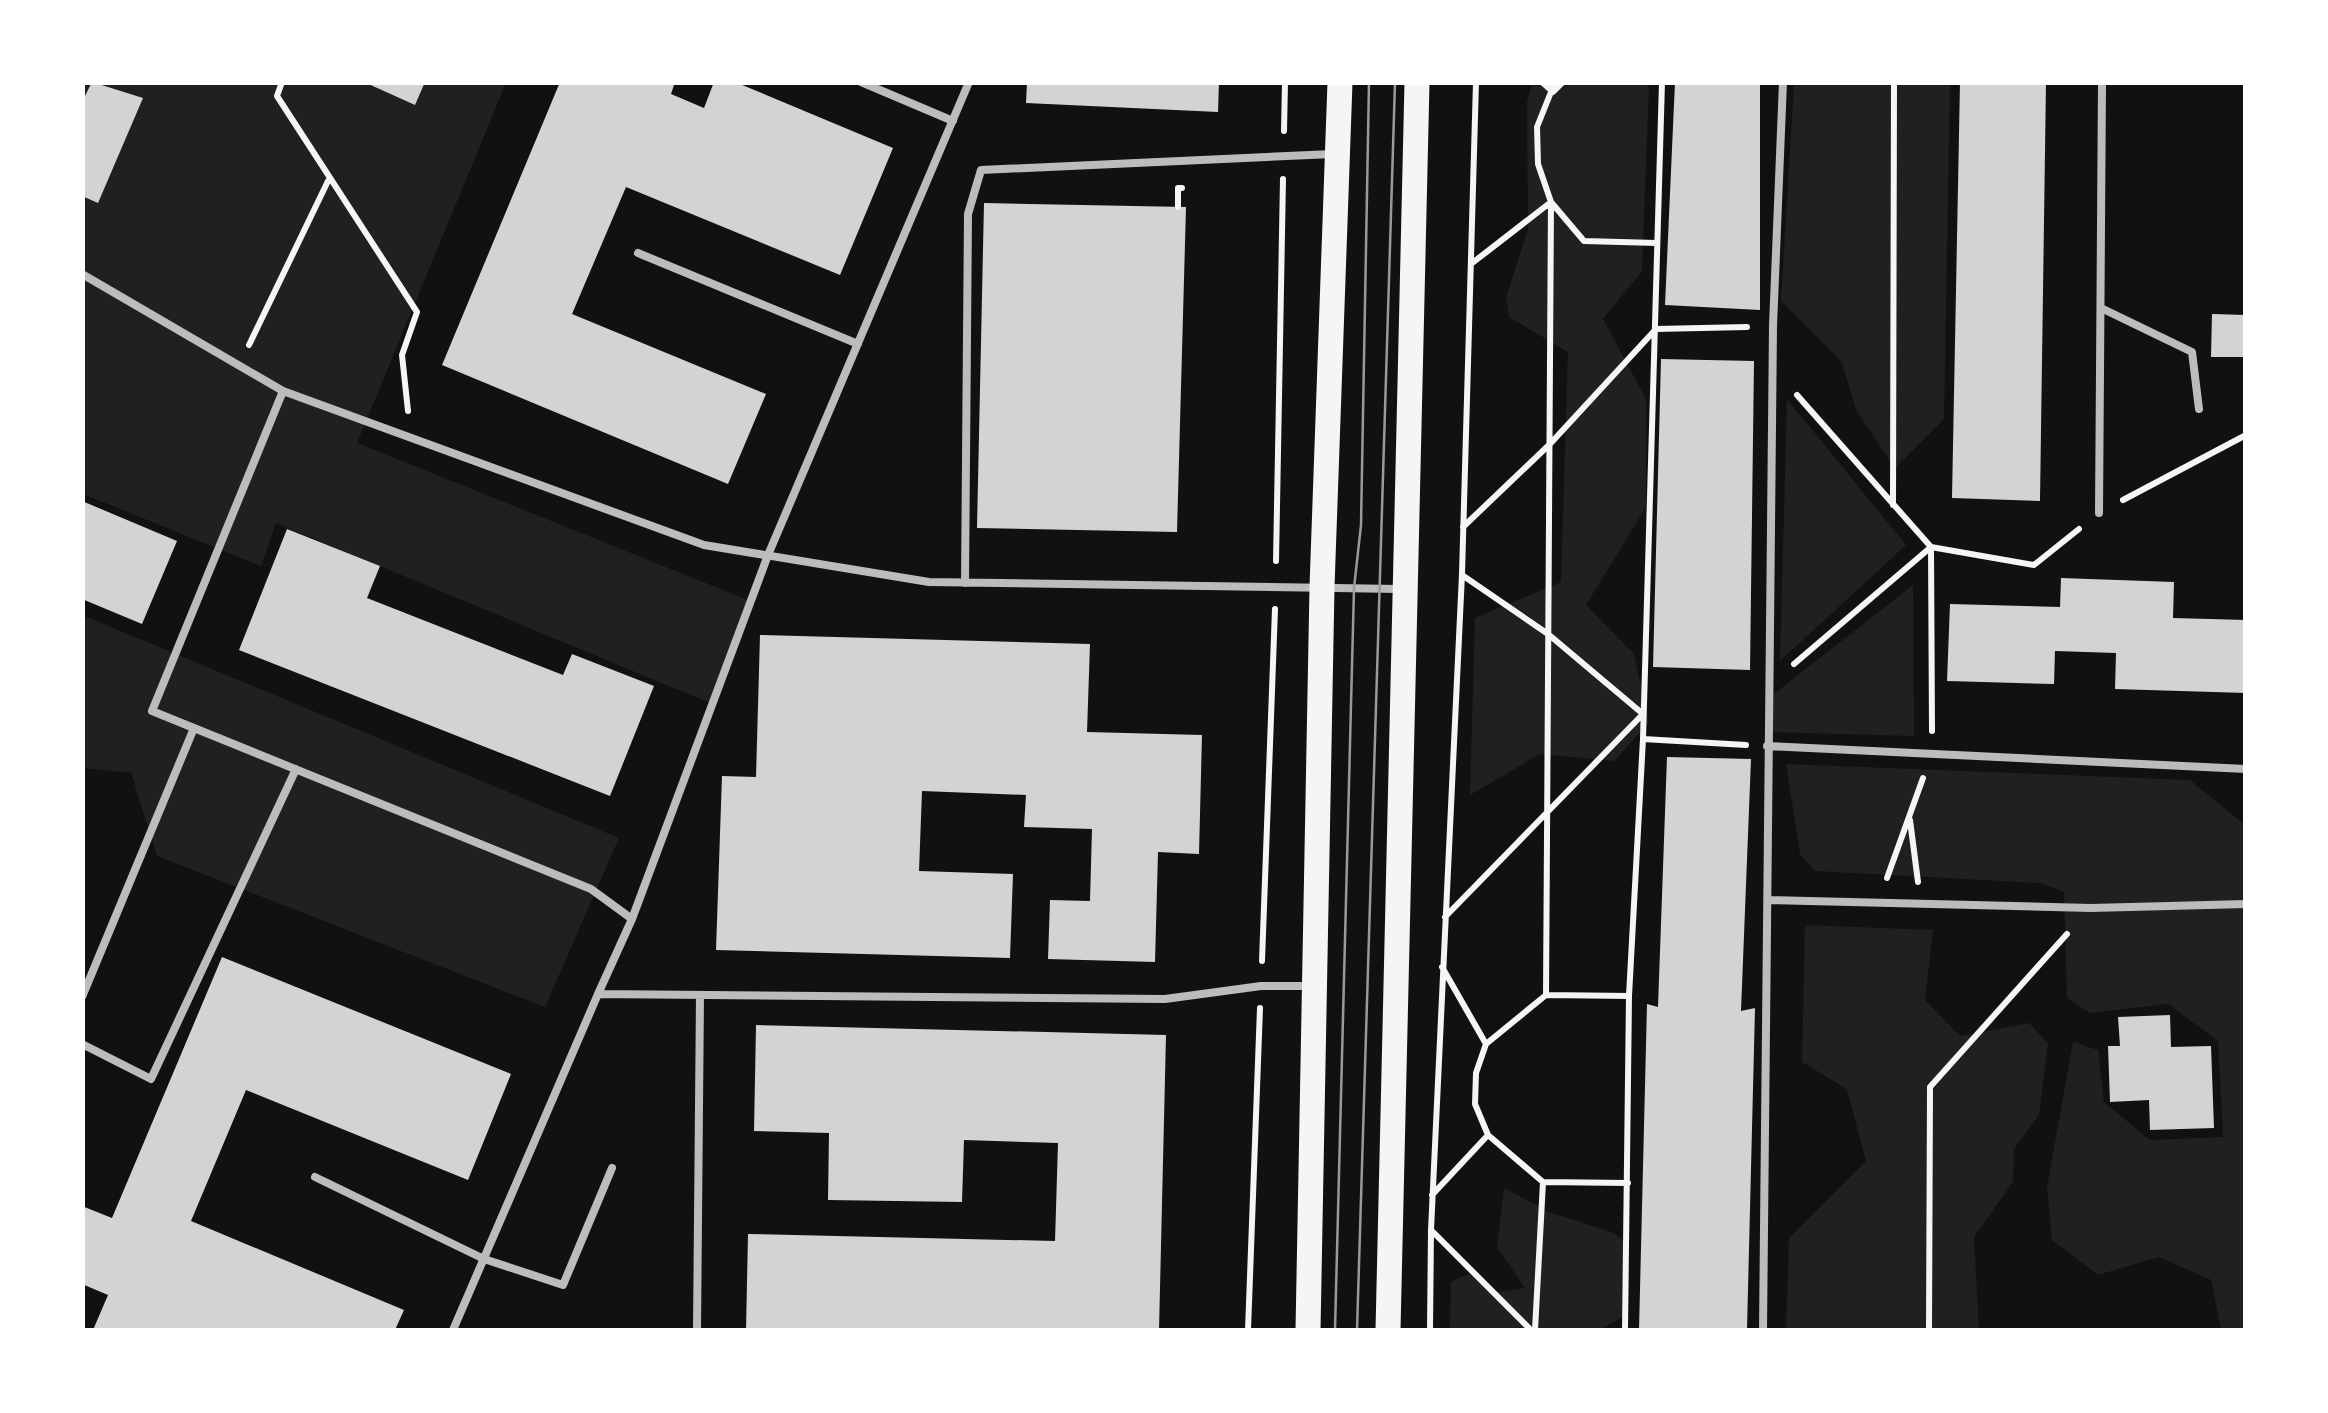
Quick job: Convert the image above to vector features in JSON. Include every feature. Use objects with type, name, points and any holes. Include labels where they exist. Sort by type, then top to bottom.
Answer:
[{"type":"main road","points":[[1308,1330],[1322,587],[1340,82]]},
{"type":"main road","points":[[1388,1330],[1417,82]]},
{"type":"lane","points":[[860,82],[953,121]]},
{"type":"lane","points":[[453,1330],[632,919],[768,555],[969,82]]},
{"type":"lane","points":[[1763,1330],[1773,326],[1783,82]]},
{"type":"lane","points":[[2100,513],[2102,82]]},
{"type":"lane","points":[[965,582],[968,214],[981,170],[1168,158],[1338,154]]},
{"type":"lane","points":[[638,253],[858,344]]},
{"type":"lane","points":[[82,274],[283,391],[704,545],[929,582],[1404,589]]},
{"type":"lane","points":[[2101,308],[2192,352],[2200,409]]},
{"type":"lane","points":[[283,391],[152,711],[590,888],[632,919]]},
{"type":"lane","points":[[82,997],[194,728]]},
{"type":"lane","points":[[1767,746],[2246,768]]},
{"type":"lane","points":[[82,1044],[151,1079],[296,769]]},
{"type":"lane","points":[[1768,900],[2091,908],[2246,904]]},
{"type":"lane","points":[[598,994],[1165,999],[1261,986],[1315,986]]},
{"type":"lane","points":[[696,1330],[700,995]]},
{"type":"lane","points":[[315,1177],[484,1260],[563,1285],[612,1168]]},
{"type":"path","points":[[282,82],[277,96],[418,312],[402,355],[410,439]]},
{"type":"path","points":[[1248,1330],[1276,587],[1284,82]]},
{"type":"path","points":[[1430,1330],[1430,1230],[1462,574],[1476,82]]},
{"type":"path","points":[[1542,82],[1554,92]]},
{"type":"path","points":[[1554,92],[1555,82]]},
{"type":"path","points":[[1546,995],[1551,202],[1538,164],[1537,127],[1563,82]]},
{"type":"path","points":[[1625,1330],[1630,996],[1643,714],[1662,82]]},
{"type":"path","points":[[1894,82],[1894,504]]},
{"type":"path","points":[[239,365],[329,180]]},
{"type":"path","points":[[1470,265],[1551,202]]},
{"type":"path","points":[[1551,202],[1584,241],[1656,243]]},
{"type":"path","points":[[1463,528],[1550,444],[1656,329],[1773,326]]},
{"type":"path","points":[[1773,368],[1931,547],[2034,565],[2100,513],[2246,435]]},
{"type":"path","points":[[1769,686],[1931,547]]},
{"type":"path","points":[[1878,903],[1932,754],[1931,547]]},
{"type":"path","points":[[1462,574],[1548,634],[1643,714]]},
{"type":"path","points":[[1444,918],[1643,714]]},
{"type":"path","points":[[1642,739],[1767,746]]},
{"type":"path","points":[[1909,817],[1921,903]]},
{"type":"path","points":[[1928,1330],[1930,1087],[2091,908]]},
{"type":"path","points":[[1442,967],[1486,1044]]},
{"type":"path","points":[[1628,1183],[1543,1182],[1488,1134],[1476,1104],[1476,1072],[1486,1044],[1546,995],[1630,996]]},
{"type":"path","points":[[1432,1195],[1488,1134]]},
{"type":"path","points":[[1533,1330],[1543,1182]]},
{"type":"path","points":[[1430,1230],[1533,1330]]},
{"type":"shaded area","points":[[82,83],[506,83],[357,443],[748,600],[710,703],[276,523],[261,566],[83,494]]},
{"type":"shaded area","points":[[1532,83],[1649,83],[1642,271],[1603,319],[1646,399],[1646,507],[1586,605],[1634,654],[1649,723],[1614,761],[1540,754],[1470,795],[1475,618],[1561,582],[1568,352],[1509,317],[1506,297],[1528,230],[1527,103]]},
{"type":"shaded area","points":[[1794,83],[1950,83],[1944,419],[1895,468],[1856,410],[1842,362],[1781,301]]},
{"type":"shaded area","points":[[1787,399],[1906,545],[1780,661]]},
{"type":"shaded area","points":[[1913,585],[1914,736],[1771,732],[1774,694]]},
{"type":"shaded area","points":[[82,615],[619,838],[545,1007],[157,856],[131,773],[83,768]]},
{"type":"shaded area","points":[[1786,764],[2190,780],[2245,825],[2245,1328],[2221,1330],[2211,1280],[2159,1257],[2098,1275],[2052,1240],[2047,1187],[2073,1042],[2098,1050],[2104,1102],[2150,1140],[2223,1137],[2218,1041],[2168,1004],[2090,1013],[2067,998],[2064,892],[2040,883],[1815,871],[1800,854]]},
{"type":"shaded area","points":[[1805,925],[1933,930],[1925,1000],[1960,1036],[2029,1023],[2048,1043],[2039,1115],[2014,1149],[2013,1182],[1974,1237],[1979,1330],[1786,1330],[1789,1238],[1866,1161],[1847,1089],[1802,1062]]},
{"type":"shaded area","points":[[1504,1188],[1549,1212],[1614,1233],[1625,1242],[1624,1316],[1599,1330],[1450,1330],[1451,1282],[1472,1272],[1491,1293],[1525,1288],[1497,1247]]},
{"type":"building","points":[[92,82],[143,98],[98,203],[82,196],[82,102]]},
{"type":"building","points":[[364,82],[425,82],[415,105]]},
{"type":"building","points":[[560,82],[675,82],[671,94],[704,108],[714,82],[735,82],[893,148],[840,275],[626,187],[572,314],[766,394],[728,484],[442,365]]},
{"type":"building","points":[[1027,82],[1219,82],[1218,112],[1026,103]]},
{"type":"building","points":[[1675,82],[1760,82],[1760,310],[1665,305]]},
{"type":"building","points":[[1960,82],[2046,82],[2040,501],[1952,498]]},
{"type":"building","points":[[984,203],[1186,207],[1177,532],[977,528]]},
{"type":"building","points":[[2212,314],[2246,315],[2246,357],[2211,357]]},
{"type":"building","points":[[1661,359],[1754,361],[1750,670],[1653,667]]},
{"type":"building","points":[[82,501],[177,541],[142,624],[82,599]]},
{"type":"building","points":[[287,529],[380,566],[367,598],[563,675],[572,654],[654,686],[610,796],[239,650]]},
{"type":"building","points":[[2061,578],[2174,582],[2173,618],[2246,620],[2246,693],[2115,689],[2116,653],[2055,651],[2054,684],[1947,681],[1950,604],[2060,607]]},
{"type":"building","points":[[760,635],[1090,644],[1087,732],[1202,735],[1199,854],[1158,852],[1155,962],[1048,959],[1050,900],[1090,901],[1092,829],[1024,827],[1026,795],[922,791],[919,871],[1013,874],[1010,958],[716,950],[722,776],[756,777]]},
{"type":"building","points":[[1667,757],[1751,759],[1741,1011],[1755,1008],[1747,1330],[1639,1330],[1647,1004],[1658,1007]]},
{"type":"building","points":[[222,957],[511,1074],[468,1180],[246,1090],[191,1221],[404,1310],[395,1330],[93,1330],[108,1295],[82,1284],[82,1206],[112,1218]]},
{"type":"building","points":[[2170,1015],[2171,1047],[2211,1046],[2214,1128],[2150,1130],[2149,1100],[2110,1102],[2108,1046],[2120,1046],[2118,1017]]},
{"type":"building","points":[[756,1025],[1166,1035],[1159,1330],[746,1330],[748,1234],[1055,1241],[1058,1143],[964,1140],[962,1202],[828,1200],[829,1133],[754,1131]]},
{"type":"tram line","points":[[1335,1330],[1354,588],[1361,525],[1369,82]]},
{"type":"tram line","points":[[1357,1330],[1395,82]]}]
